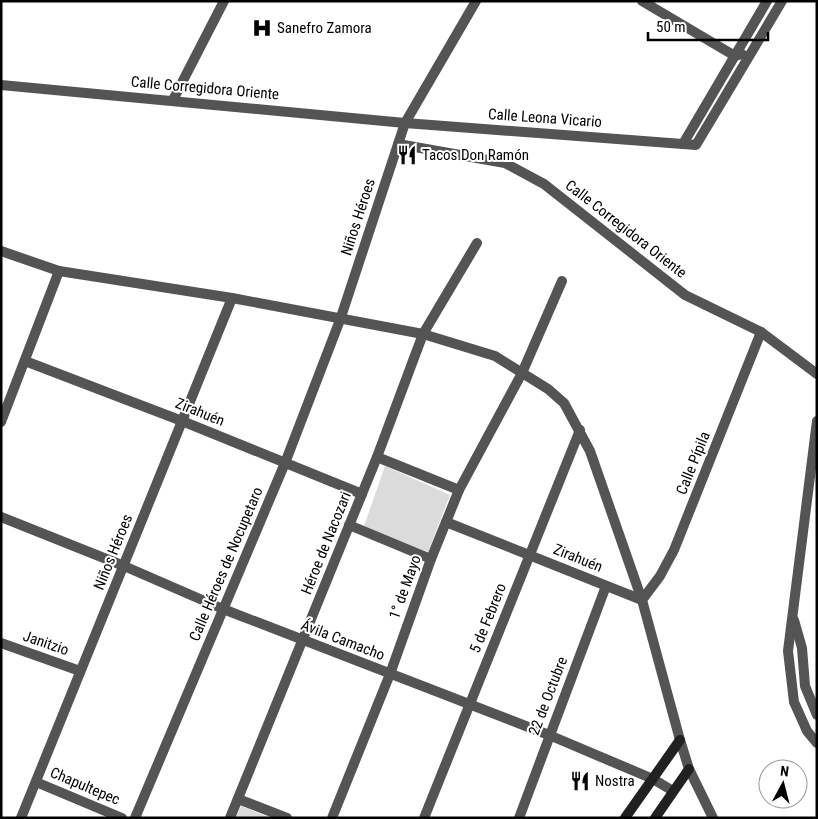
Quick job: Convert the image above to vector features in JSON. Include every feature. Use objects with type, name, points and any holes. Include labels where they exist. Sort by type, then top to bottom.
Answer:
[{"type":"street","points":[[173,100],[224,1]]},
{"type":"street","name":"Niños Héroes","points":[[340,320],[405,123],[476,1]]},
{"type":"street","points":[[642,1],[735,56],[752,51]]},
{"type":"street","points":[[767,1],[683,144],[696,145],[782,1]]},
{"type":"street","name":"Calle Corregidora Oriente","points":[[1,85],[405,123]]},
{"type":"street","name":"Calle Leona Vicario","points":[[405,123],[683,144]]},
{"type":"street","name":"Calle Corregidora Oriente","points":[[398,144],[505,163],[544,184],[684,295],[761,332],[816,375]]},
{"type":"street","name":"Héroe de Nacozari","points":[[230,818],[377,457],[423,334],[478,243]]},
{"type":"street","points":[[1,251],[60,271],[232,298],[340,320],[423,334],[495,356],[548,389],[564,404],[590,451],[624,541],[689,769],[713,818]]},
{"type":"street","points":[[1,422],[60,271]]},
{"type":"street","name":"1° de Mayo","points":[[332,818],[390,674],[446,522],[460,490],[522,373],[562,281]]},
{"type":"street","name":"Niños Héroes","points":[[21,818],[232,298]]},
{"type":"street","name":"Calle Héroes de Nocupetaro","points":[[135,818],[285,463],[340,320]]},
{"type":"street","name":"Calle Pípila","points":[[642,600],[660,576],[674,550],[761,332]]},
{"type":"street","name":"Zirahuén","points":[[25,361],[182,420],[362,494]]},
{"type":"street","points":[[817,421],[788,650],[794,702],[807,731],[817,744]]},
{"type":"street","name":"5 de Febrero","points":[[424,818],[580,430]]},
{"type":"street","points":[[377,457],[460,490]]},
{"type":"street","name":"Ávila Camacho","points":[[1,517],[124,566],[223,609],[549,735],[653,779],[673,791]]},
{"type":"street","name":"Zirahuén","points":[[446,522],[642,600]]},
{"type":"street","points":[[349,525],[431,559]]},
{"type":"street","name":"22 de Octubre","points":[[519,818],[606,586]]},
{"type":"street","points":[[793,616],[802,648],[805,686],[817,715]]},
{"type":"street","name":"Janitzio","points":[[1,643],[80,671]]},
{"type":"street","points":[[625,818],[680,740]]},
{"type":"street","points":[[655,818],[689,769]]},
{"type":"street","name":"Chapultepec","points":[[36,782],[122,818]]},
{"type":"street","points":[[238,799],[287,818]]},
{"type":"shaded area","points":[[385,466],[450,495],[428,552],[364,526]]},
{"type":"shaded area","points":[[241,806],[271,818],[236,818]]},
{"type":"place","name":"Sanefro Zamora","points":[[262,28]]},
{"type":"place","name":"Tacos Don Ramón","points":[[407,155]]},
{"type":"place","name":"Nostra","points":[[580,781]]}]
